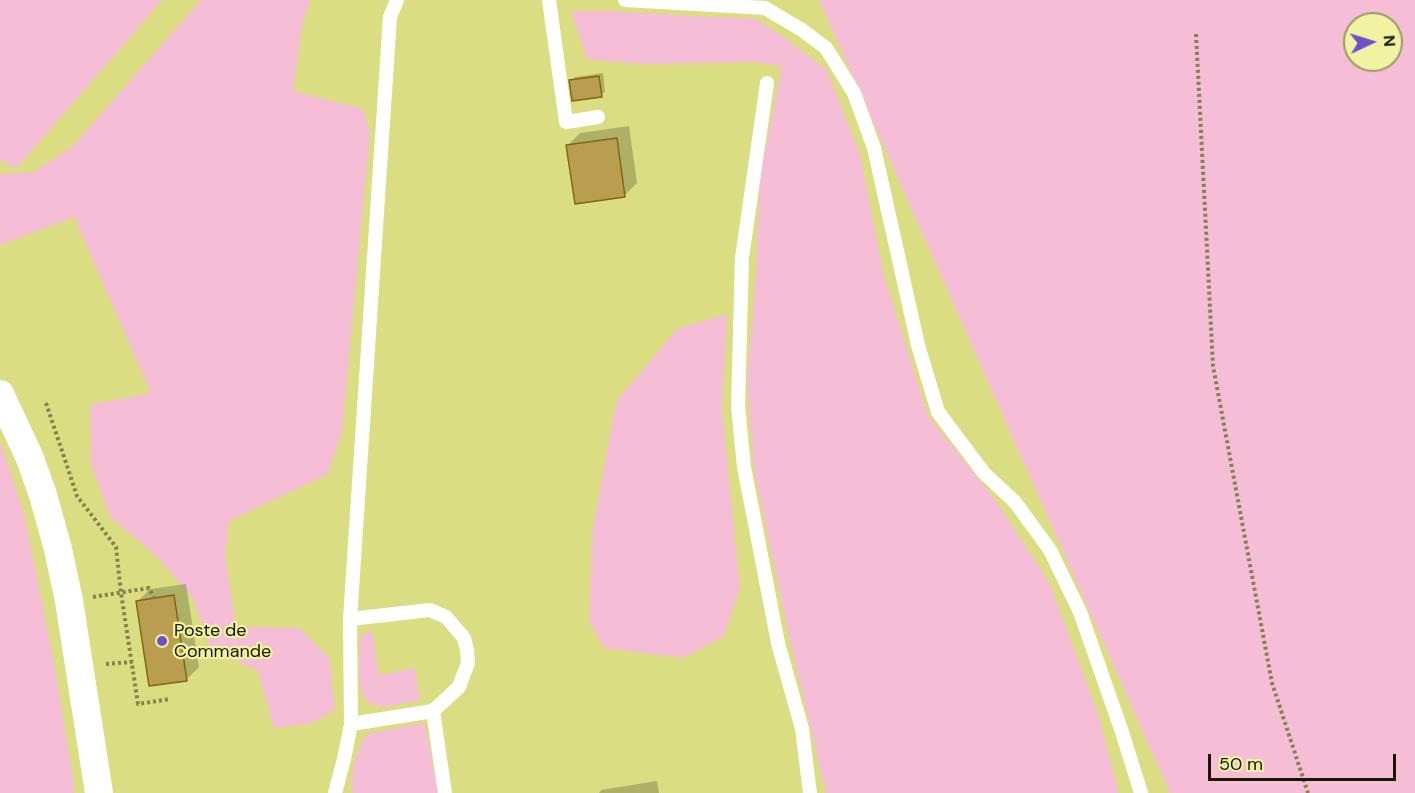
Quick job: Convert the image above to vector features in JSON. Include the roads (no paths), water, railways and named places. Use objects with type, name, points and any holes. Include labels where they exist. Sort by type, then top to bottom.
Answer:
[{"type":"street","points":[[0,394],[29,456],[58,549],[69,601],[99,793]]},
{"type":"lane","points":[[335,793],[351,724],[350,619],[390,17],[397,0]]},
{"type":"lane","points":[[549,0],[566,122],[598,117]]},
{"type":"lane","points":[[625,0],[765,8],[802,30],[826,48],[854,93],[874,148],[918,345],[938,412],[984,473],[1015,502],[1050,550],[1080,612],[1141,793]]},
{"type":"lane","points":[[767,83],[741,258],[738,406],[744,467],[778,643],[802,729],[810,793]]},
{"type":"lane","points":[[350,619],[430,610],[446,617],[464,638],[468,663],[459,687],[433,711],[351,724]]},
{"type":"lane","points":[[433,711],[445,793]]},
{"type":"place","name":"Poste de Commande","points":[[162,641]]}]
